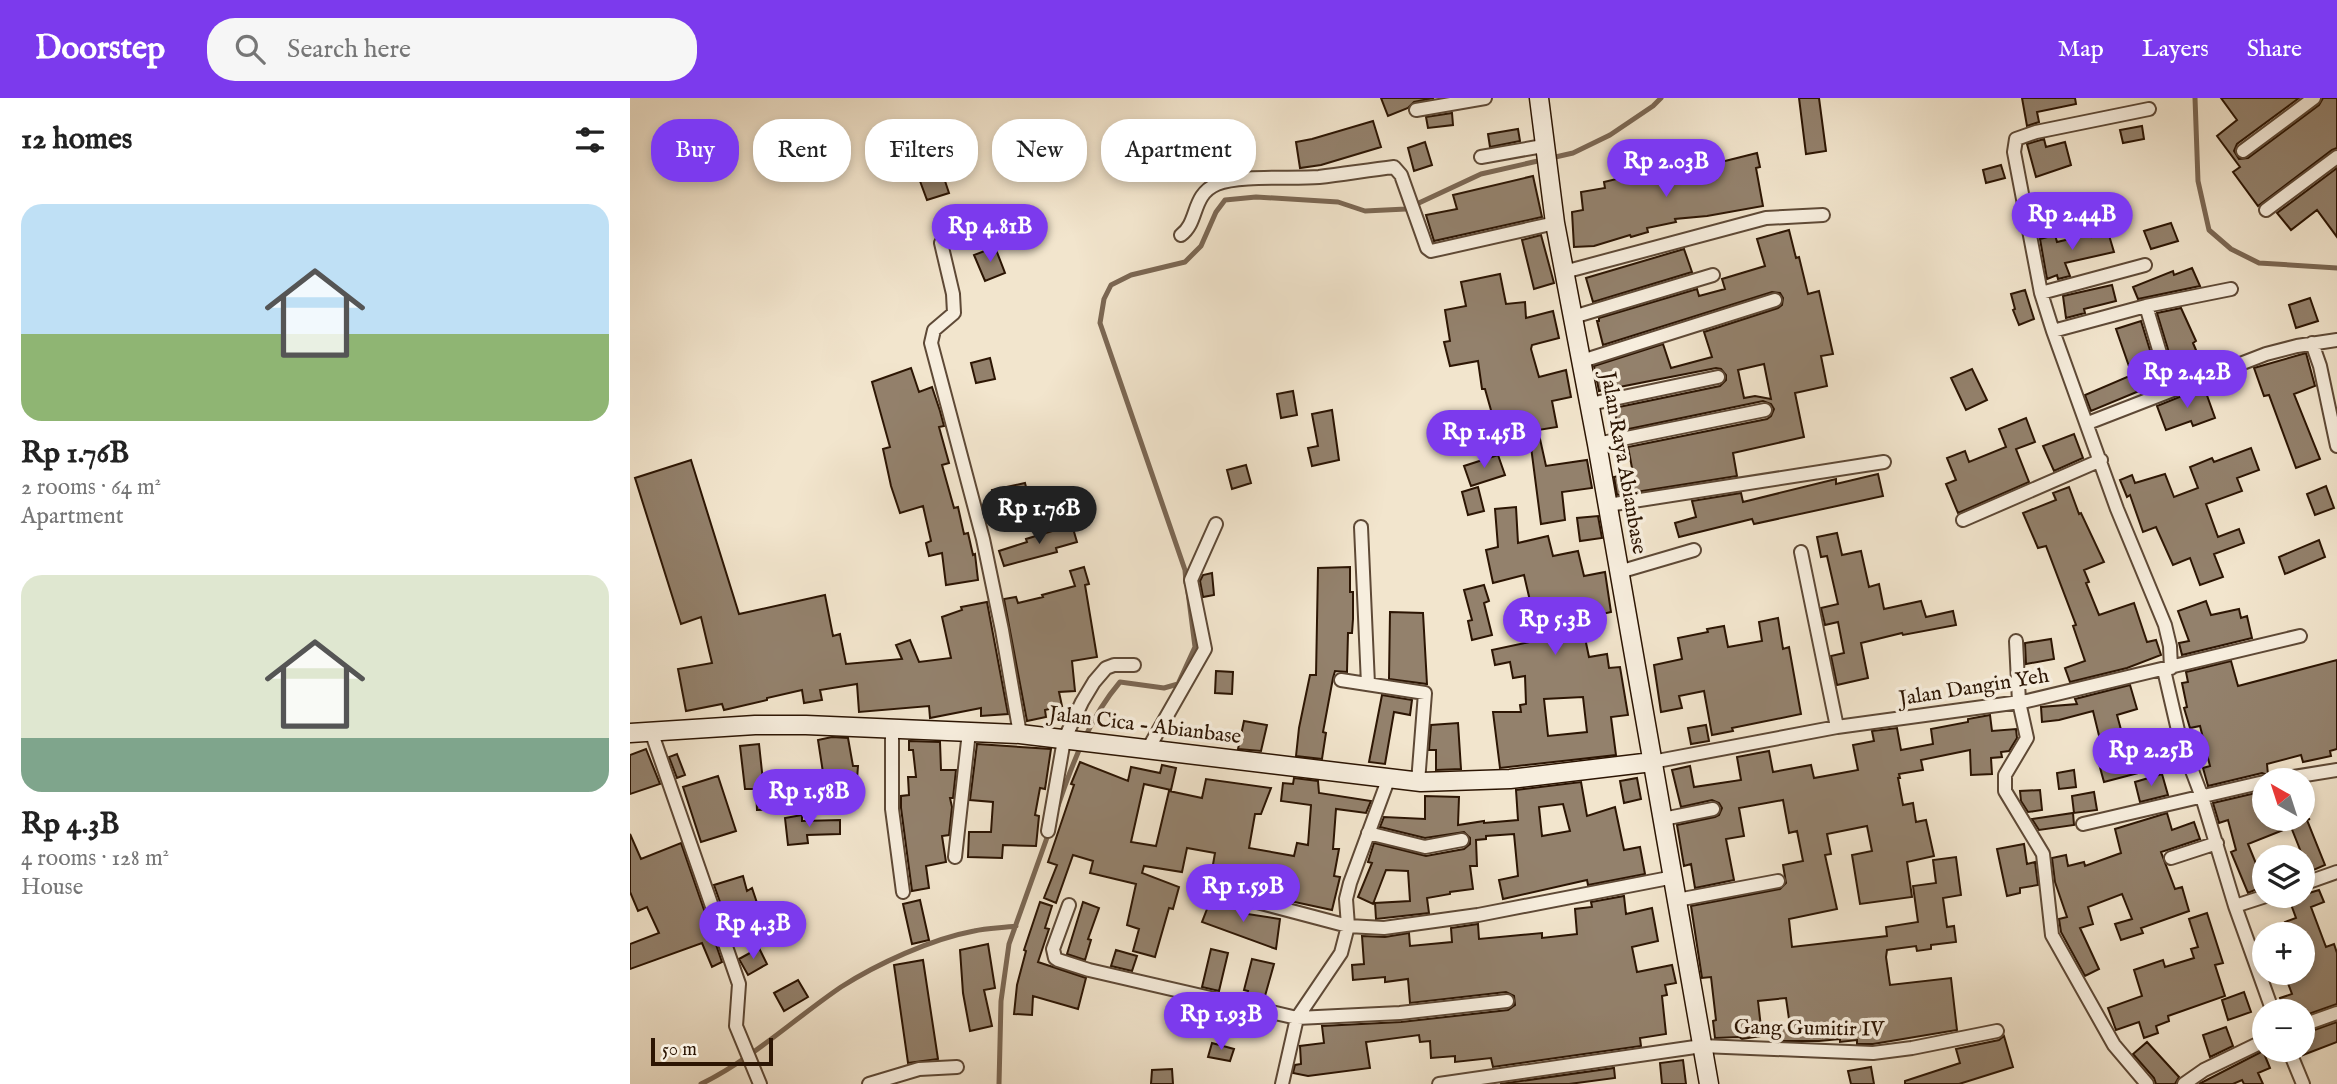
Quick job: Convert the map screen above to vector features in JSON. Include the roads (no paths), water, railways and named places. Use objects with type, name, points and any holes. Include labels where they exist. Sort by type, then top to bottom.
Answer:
[{"type":"street","points":[[1416,110],[1485,98]]},
{"type":"street","name":"Jalan Raya Abianbase","points":[[1539,98],[1555,223],[1590,404],[1709,1084]]},
{"type":"street","points":[[2243,150],[2314,98]]},
{"type":"street","points":[[2149,109],[2036,132],[2016,139],[2014,152],[2017,178],[2041,293],[2117,509],[2165,625],[2170,646],[2168,669],[2180,740],[2202,797],[2235,906],[2268,999]]},
{"type":"street","points":[[1481,157],[1544,148]]},
{"type":"street","points":[[2266,209],[2337,157]]},
{"type":"street","points":[[1181,235],[1187,230],[1196,204],[1217,184],[1240,180],[1318,177],[1394,167],[1401,175],[1427,248],[1433,251],[1555,223]]},
{"type":"street","points":[[1564,272],[1766,218],[1823,215]]},
{"type":"street","points":[[941,243],[953,293],[954,313],[934,330],[932,353],[983,539],[1020,734]]},
{"type":"street","points":[[2041,293],[2145,265]]},
{"type":"street","points":[[1573,317],[1713,275]]},
{"type":"street","points":[[2053,331],[2146,306],[2231,289]]},
{"type":"street","points":[[1582,361],[1775,300]]},
{"type":"street","points":[[2146,306],[2171,390]]},
{"type":"street","points":[[2088,423],[2266,354],[2337,340]]},
{"type":"street","points":[[2312,343],[2320,366],[2336,438]]},
{"type":"street","points":[[1590,404],[1718,377]]},
{"type":"street","points":[[1597,444],[1765,410]]},
{"type":"street","points":[[1964,520],[2101,460]]},
{"type":"street","points":[[1608,505],[1884,462]]},
{"type":"street","points":[[1148,749],[1205,649],[1191,580],[1216,524]]},
{"type":"street","points":[[1361,527],[1368,684]]},
{"type":"street","points":[[1619,572],[1694,550]]},
{"type":"street","points":[[1801,552],[1837,727]]},
{"type":"street","name":"Jalan Dangin Yeh","points":[[1652,762],[1837,727],[2019,702],[2300,636]]},
{"type":"street","points":[[2016,641],[2019,702],[2026,738],[2005,775],[2005,791],[2043,854],[2052,935],[2114,1045],[2147,1084]]},
{"type":"street","points":[[1048,831],[1068,740],[1082,702],[1101,673],[1114,665],[1133,665]]},
{"type":"street","points":[[1341,680],[1425,693],[1418,782]]},
{"type":"street","name":"Jalan Cica - Abianbase","points":[[630,733],[768,725],[1020,734],[1418,782],[1510,779],[1652,762]]},
{"type":"street","points":[[892,729],[892,809],[903,892]]},
{"type":"street","points":[[651,731],[739,984],[736,1026],[760,1084]]},
{"type":"street","points":[[955,857],[968,732]]},
{"type":"street","points":[[2315,774],[2337,770]]},
{"type":"street","points":[[1282,1084],[1297,1018],[1341,953],[1348,926],[1346,899],[1350,883],[1388,780]]},
{"type":"street","points":[[2082,824],[2252,785]]},
{"type":"street","points":[[1663,820],[1713,810]]},
{"type":"street","points":[[1368,833],[1425,847],[1462,840]]},
{"type":"street","points":[[2171,858],[2217,843]]},
{"type":"street","points":[[2315,880],[2337,872]]},
{"type":"street","points":[[1208,889],[1348,926],[1384,928],[1426,924],[1674,877]]},
{"type":"street","points":[[1677,900],[1778,881]]},
{"type":"street","points":[[2235,906],[2252,901]]},
{"type":"street","points":[[1069,905],[1053,949],[1055,958],[1297,1018],[1400,1013],[1507,1000]]},
{"type":"street","points":[[2315,1021],[2337,1013]]},
{"type":"street","name":"Gang Gumitir IV","points":[[1439,1084],[1702,1046],[1873,1053],[1997,1031]]},
{"type":"street","points":[[2184,1084],[2204,1070],[2252,1047]]},
{"type":"street","points":[[2294,1062],[2303,1084]]},
{"type":"street","points":[[869,1084],[919,1069],[957,1067]]},
{"type":"waterway","points":[[1186,583],[1185,570],[1100,323],[1104,299],[1111,285],[1131,275],[1185,262],[1201,246],[1216,212],[1225,200],[1256,197],[1338,202],[1365,211],[1406,209],[1481,174],[1573,153],[1610,135],[1661,98]]},
{"type":"waterway","points":[[2195,98],[2198,181],[2209,230],[2231,249],[2259,263],[2337,268]]},
{"type":"waterway","points":[[1058,806],[1091,726],[1120,682],[1164,688],[1178,684],[1195,647],[1188,592]]},
{"type":"waterway","points":[[999,1084],[1001,1001],[1009,944],[1049,832]]},
{"type":"waterway","points":[[701,1084],[755,1051],[841,987],[888,961],[957,935],[1016,926]]}]
